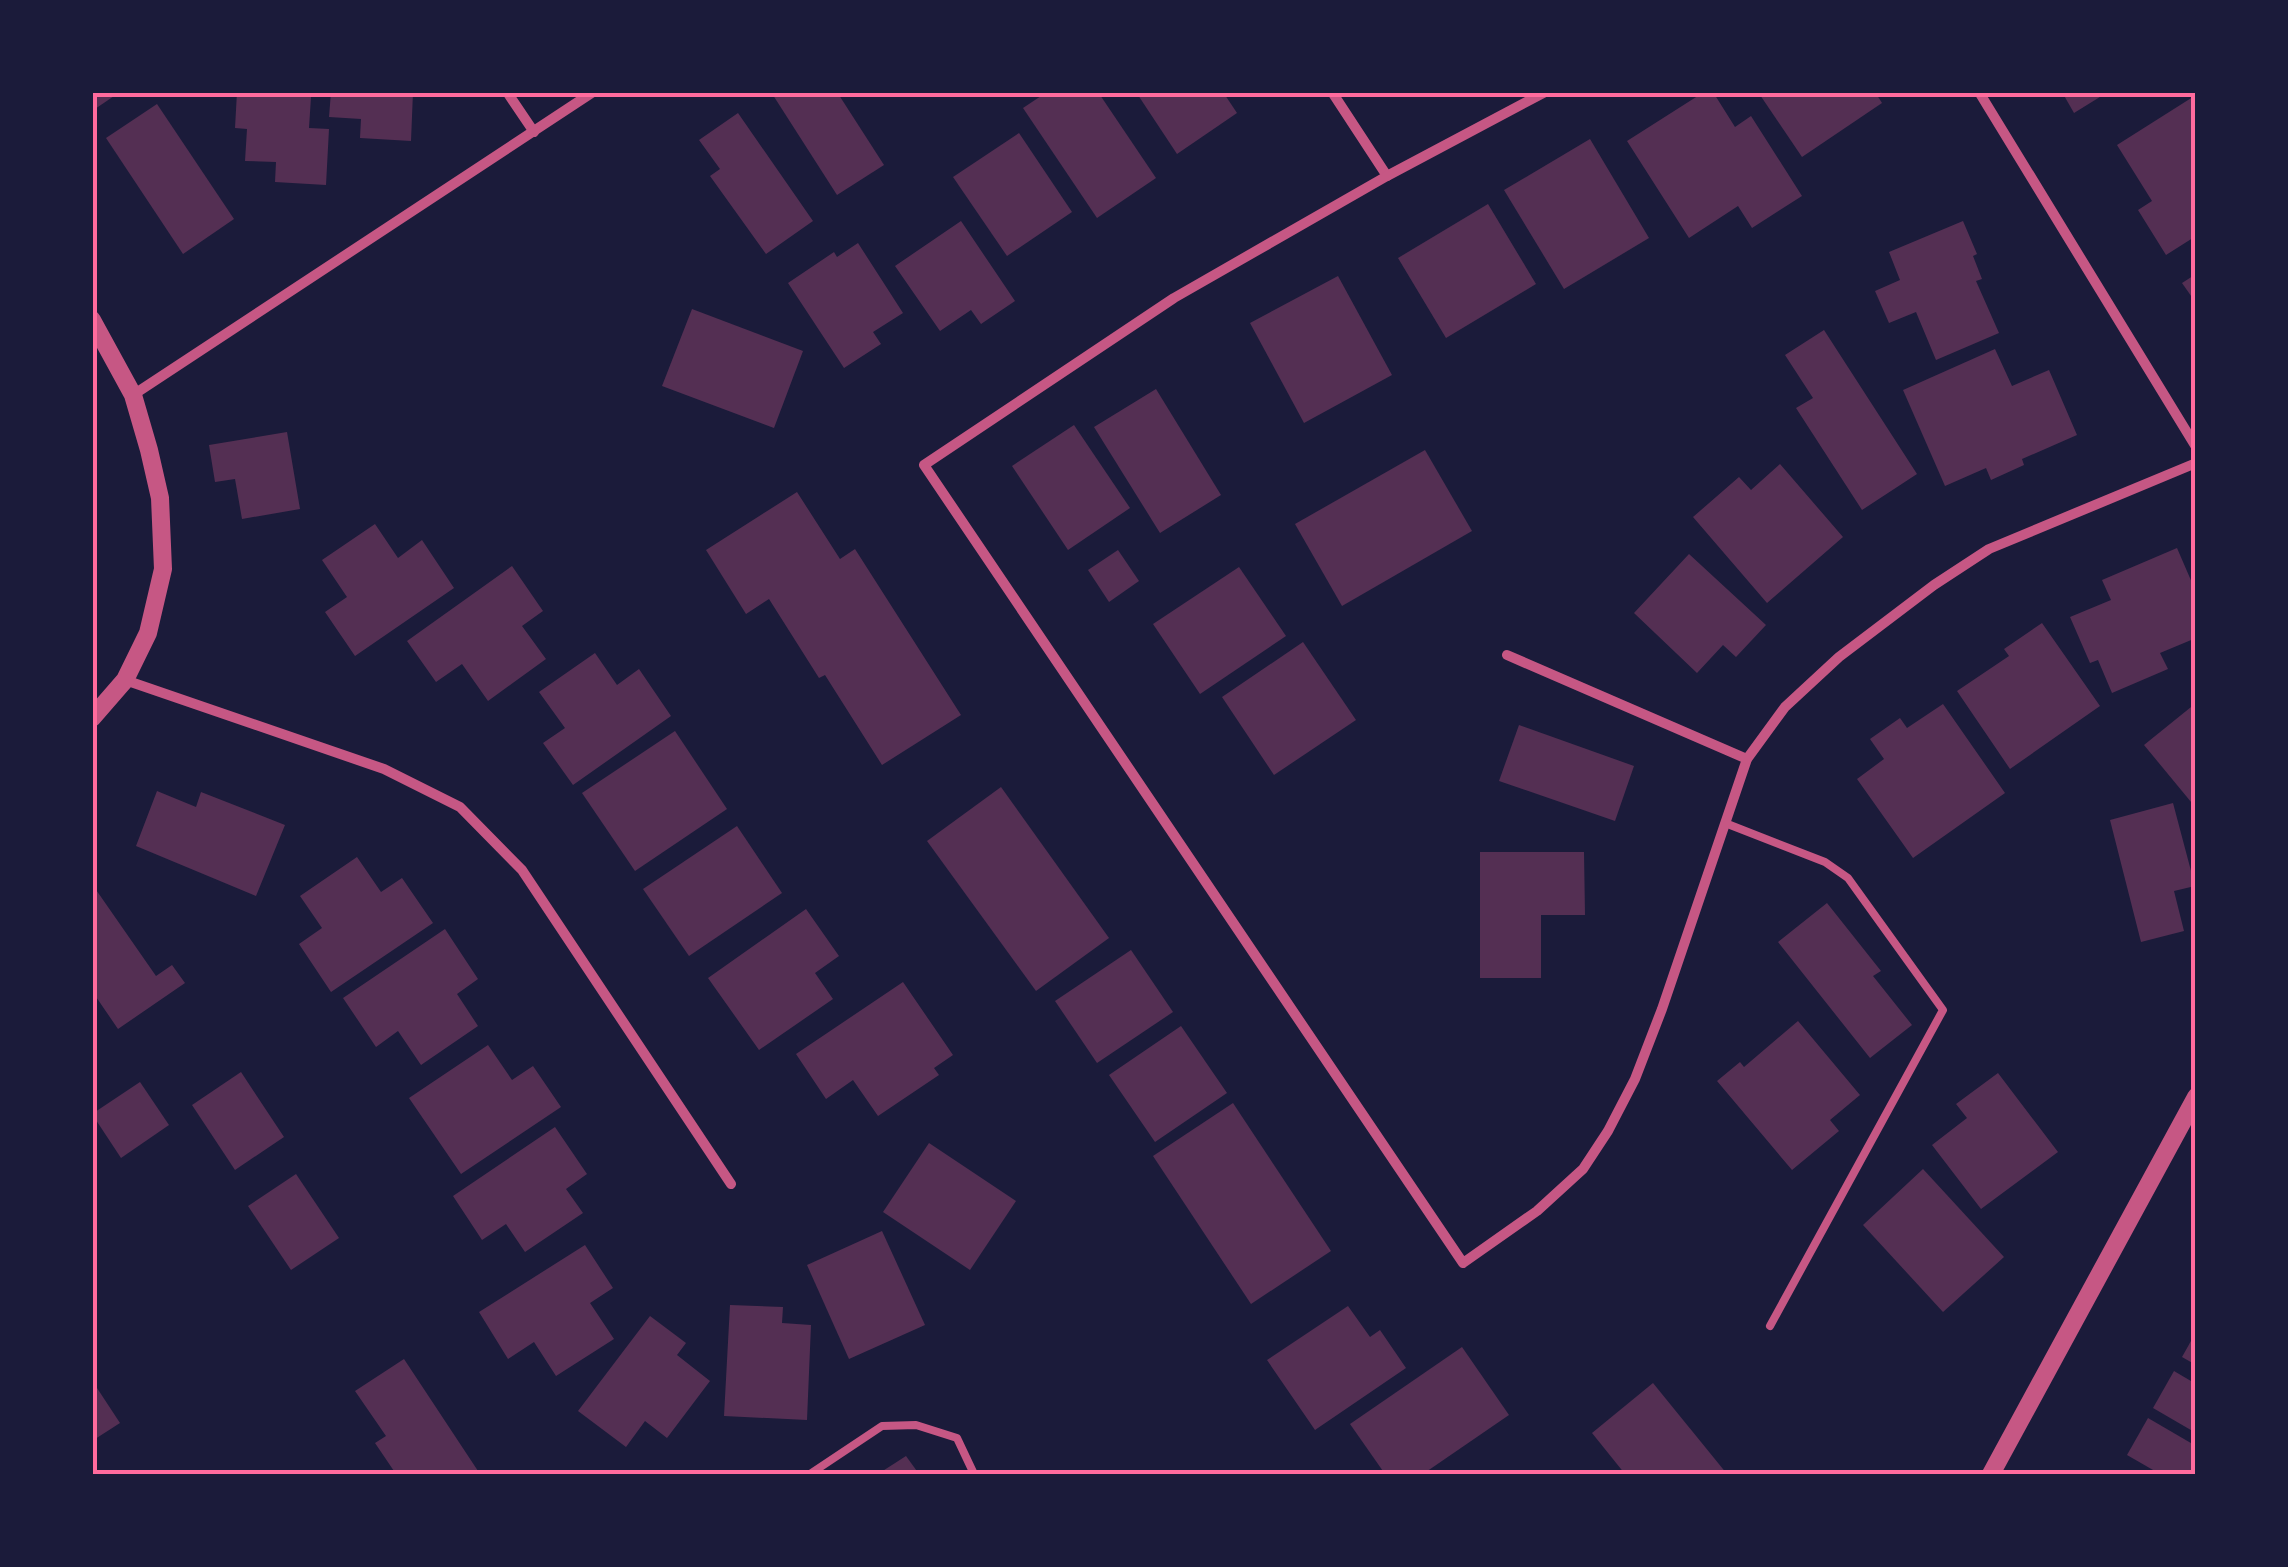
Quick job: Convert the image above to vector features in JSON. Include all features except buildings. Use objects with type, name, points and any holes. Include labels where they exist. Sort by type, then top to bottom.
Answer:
[{"type":"street","points":[[508,92],[534,132]]},
{"type":"street","points":[[133,395],[593,92]]},
{"type":"street","points":[[1332,92],[1388,176]]},
{"type":"street","points":[[1545,92],[1174,298],[924,465],[1462,1263],[1537,1211],[1584,1169],[1608,1131],[1636,1079],[1747,759],[1785,707],[1839,657],[1934,584],[1990,549],[2196,463]]},
{"type":"street","points":[[1979,92],[2196,447]]},
{"type":"street","points":[[92,320],[133,395],[160,498],[163,568],[148,633],[125,680],[92,718]]},
{"type":"street","points":[[1508,654],[1747,759]]},
{"type":"street","points":[[125,680],[384,769],[460,807],[522,870],[731,1184]]},
{"type":"street","points":[[1991,1474],[2196,1097]]},
{"type":"lane","points":[[1725,823],[1826,862],[1848,878],[1944,1010],[1770,1326]]},
{"type":"lane","points":[[810,1474],[882,1426],[916,1425],[956,1438],[974,1474]]}]
